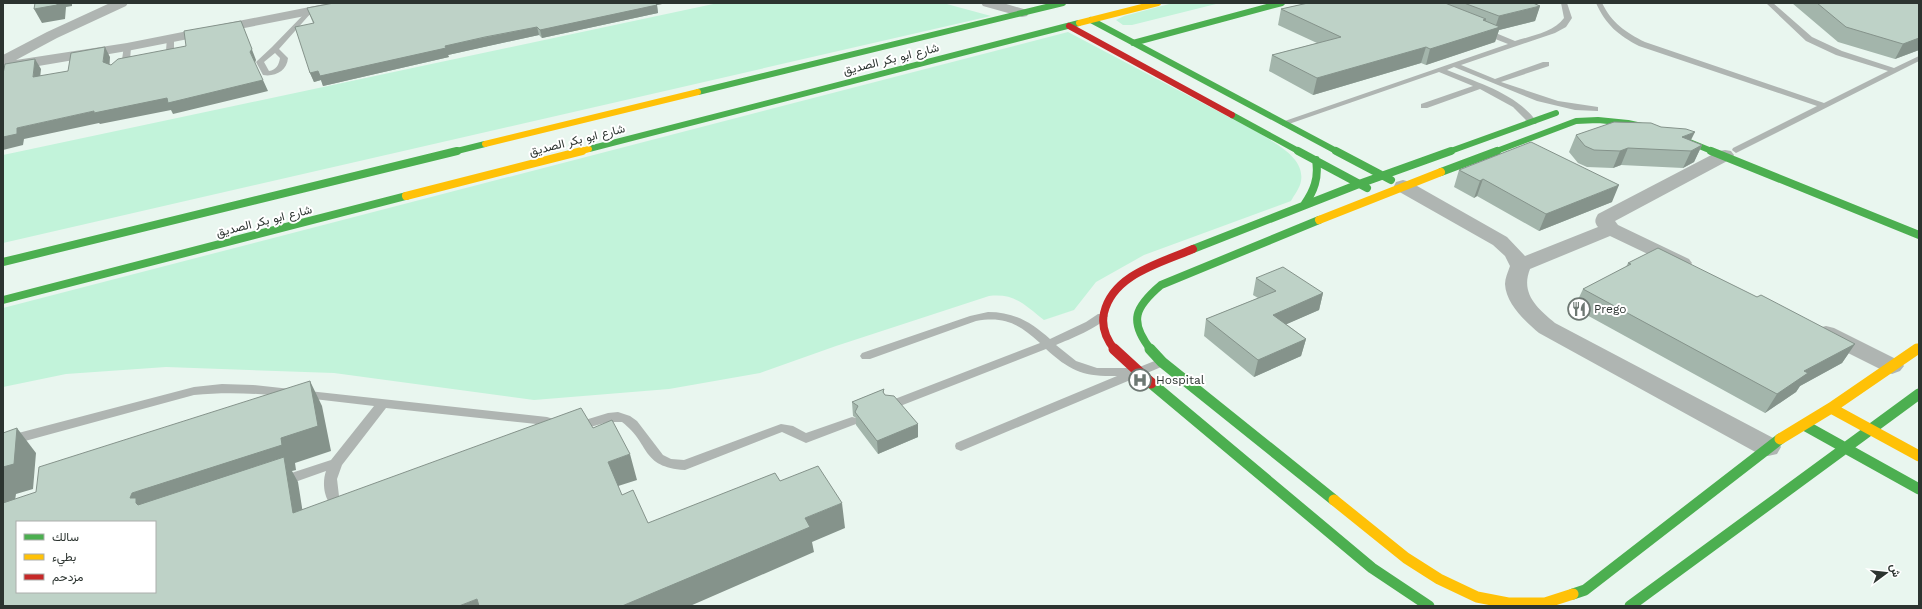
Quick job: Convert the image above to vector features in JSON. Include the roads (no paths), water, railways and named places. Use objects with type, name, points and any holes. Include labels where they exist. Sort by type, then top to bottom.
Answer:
[{"type":"street","points":[[3,67],[128,56],[170,39],[351,3]]},
{"type":"street","points":[[988,3],[1022,13]]},
{"type":"street","name":"شارع ابو بكر الصديق","points":[[3,262],[1063,3]]},
{"type":"street","name":"شارع ابو بكر الصديق","points":[[3,300],[1158,3]]},
{"type":"street","points":[[1121,36],[1246,3]]},
{"type":"street","points":[[1133,43],[1282,3]]},
{"type":"street","points":[[3,61],[52,35],[120,4]]},
{"type":"street","points":[[1091,20],[1403,186],[1500,241],[1513,252],[1520,266],[1517,275],[1516,287],[1520,300],[1531,314],[1547,328],[1768,447]]},
{"type":"street","points":[[1069,26],[1380,195]]},
{"type":"street","points":[[1429,606],[1372,568],[1117,353],[1108,341],[1103,328],[1102,316],[1105,306],[1115,290],[1144,269],[1304,205],[1557,113],[1574,110],[1598,110]]},
{"type":"street","points":[[1750,156],[1660,130],[1616,120],[1595,119],[1576,121],[1519,144],[1380,195],[1161,285],[1147,293],[1138,305],[1135,318],[1138,333],[1147,348],[1162,362],[1406,558],[1439,579],[1477,597],[1508,604],[1545,603],[1585,590],[1768,447],[1831,408],[1919,348]]},
{"type":"street","points":[[1519,144],[1540,154]]},
{"type":"street","points":[[1728,150],[1802,187],[1919,235]]},
{"type":"street","points":[[1701,273],[1611,229],[1605,223],[1605,218],[1728,150]]},
{"type":"street","points":[[1304,205],[1311,197],[1318,179],[1316,160]]},
{"type":"street","points":[[1802,187],[1813,180]]},
{"type":"street","points":[[1618,190],[1639,199]]},
{"type":"street","points":[[1520,266],[1611,229]]},
{"type":"street","points":[[1807,324],[1892,366]]},
{"type":"street","points":[[1630,606],[1919,394]]},
{"type":"street","points":[[1831,408],[1919,456]]},
{"type":"street","points":[[1804,425],[1919,489]]},
{"type":"lane","points":[[1283,123],[1441,70],[1560,27],[1568,18],[1564,3]]},
{"type":"lane","points":[[1599,3],[1611,26],[1624,35],[1642,44],[1823,105]]},
{"type":"lane","points":[[1769,3],[1810,39],[1839,53],[1894,70]]},
{"type":"lane","points":[[275,49],[304,19],[308,12]]},
{"type":"lane","points":[[1474,28],[1516,44]]},
{"type":"lane","points":[[148,57],[170,52],[170,39]]},
{"type":"lane","points":[[114,72],[128,56]]},
{"type":"lane","points":[[1728,150],[1919,58]]},
{"type":"lane","points":[[1494,82],[1546,64]]},
{"type":"lane","points":[[1455,65],[1544,102],[1598,110]]},
{"type":"lane","points":[[1441,70],[1518,106],[1533,122]]},
{"type":"lane","points":[[1424,106],[1479,87]]},
{"type":"lane","points":[[866,356],[974,318],[991,315],[1018,320],[1025,324],[1068,362],[1079,368],[1096,371],[1138,372]]},
{"type":"lane","points":[[891,405],[1048,344],[1077,331],[1102,316]]},
{"type":"lane","points":[[961,446],[1162,362]]},
{"type":"lane","points":[[3,442],[180,394],[207,389],[253,389],[553,422],[561,427],[563,432]]},
{"type":"lane","points":[[362,505],[346,506],[335,501],[332,496],[330,479],[336,463],[383,403]]},
{"type":"lane","points":[[548,437],[606,416],[622,416],[633,424],[658,458],[663,462],[675,466],[685,465],[781,428],[791,429],[802,437],[806,438],[852,421]]},
{"type":"lane","points":[[268,486],[336,463]]},
{"type":"place","name":"Prego","points":[[1579,309]]},
{"type":"place","name":"Hospital","points":[[1140,380]]}]
